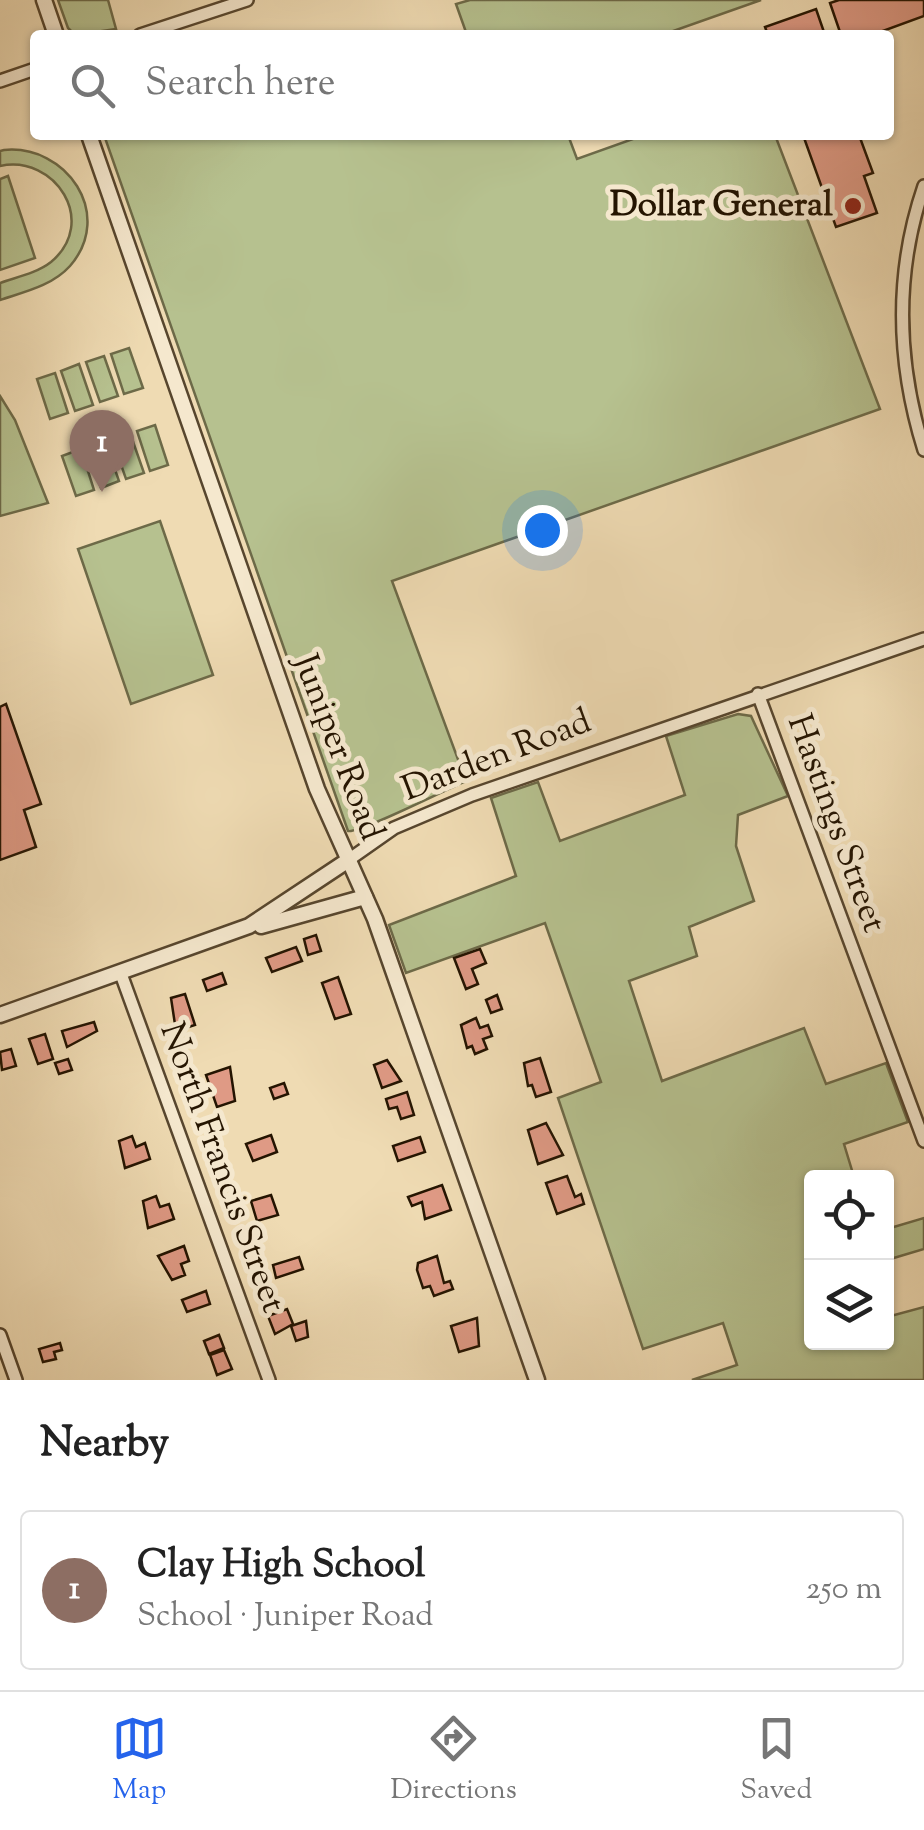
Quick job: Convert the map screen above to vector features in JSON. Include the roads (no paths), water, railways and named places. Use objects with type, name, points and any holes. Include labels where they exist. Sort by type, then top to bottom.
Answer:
[{"type":"street","points":[[44,0],[54,30]]},
{"type":"street","points":[[155,30],[247,0]]},
{"type":"street","points":[[0,81],[30,72]]},
{"type":"street","name":"Juniper Road","points":[[91,140],[322,802],[365,897],[537,1380]]},
{"type":"street","points":[[923,442],[910,401],[902,331],[906,258],[924,186]]},
{"type":"street","name":"Darden Road","points":[[0,1015],[217,940],[270,914],[394,828],[423,815],[758,694],[924,640]]},
{"type":"street","name":"Hastings Street","points":[[758,694],[924,1141]]},
{"type":"street","points":[[217,940],[365,897]]},
{"type":"street","name":"North Francis Street","points":[[121,974],[269,1380]]},
{"type":"street","points":[[0,1336],[16,1380]]},
{"type":"place","name":"Dollar General","points":[[853,206]]},
{"type":"place","name":"Clay High School","points":[[102,492]]}]
